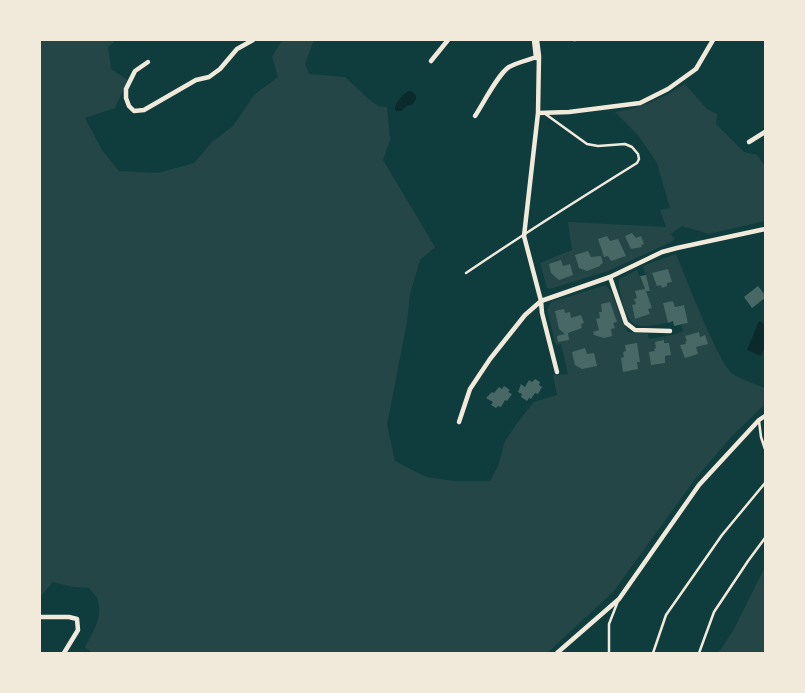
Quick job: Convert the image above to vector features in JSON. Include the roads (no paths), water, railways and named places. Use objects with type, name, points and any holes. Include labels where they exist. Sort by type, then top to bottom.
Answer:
[{"type":"street","points":[[148,62],[135,71],[126,89],[126,98],[129,106],[134,111],[144,110],[196,80],[210,77],[220,69],[237,48],[253,40]]},
{"type":"street","points":[[431,61],[448,40]]},
{"type":"street","points":[[536,40],[541,113],[524,236],[557,372]]},
{"type":"street","points":[[541,113],[569,112],[640,103],[668,90],[696,68],[712,40]]},
{"type":"street","points":[[474,116],[502,73],[519,63],[538,57]]},
{"type":"street","points":[[750,142],[765,132]]},
{"type":"street","points":[[459,422],[470,389],[490,359],[525,315],[541,301],[610,277],[662,252],[765,229]]},
{"type":"street","points":[[610,277],[626,323],[630,328],[635,330],[670,331]]},
{"type":"street","points":[[557,653],[619,599],[699,485],[759,420],[765,416]]},
{"type":"street","points":[[40,617],[77,618],[78,630],[64,653]]},
{"type":"lane","points":[[466,273],[513,241],[524,236],[572,202],[614,179],[637,163],[638,154],[632,147],[625,144],[598,146],[587,144],[541,113]]},
{"type":"lane","points":[[759,420],[760,437],[765,449]]},
{"type":"lane","points":[[653,653],[666,615],[722,534],[765,483]]},
{"type":"lane","points":[[699,653],[714,612],[765,538]]},
{"type":"lane","points":[[609,653],[610,624],[619,599]]}]
